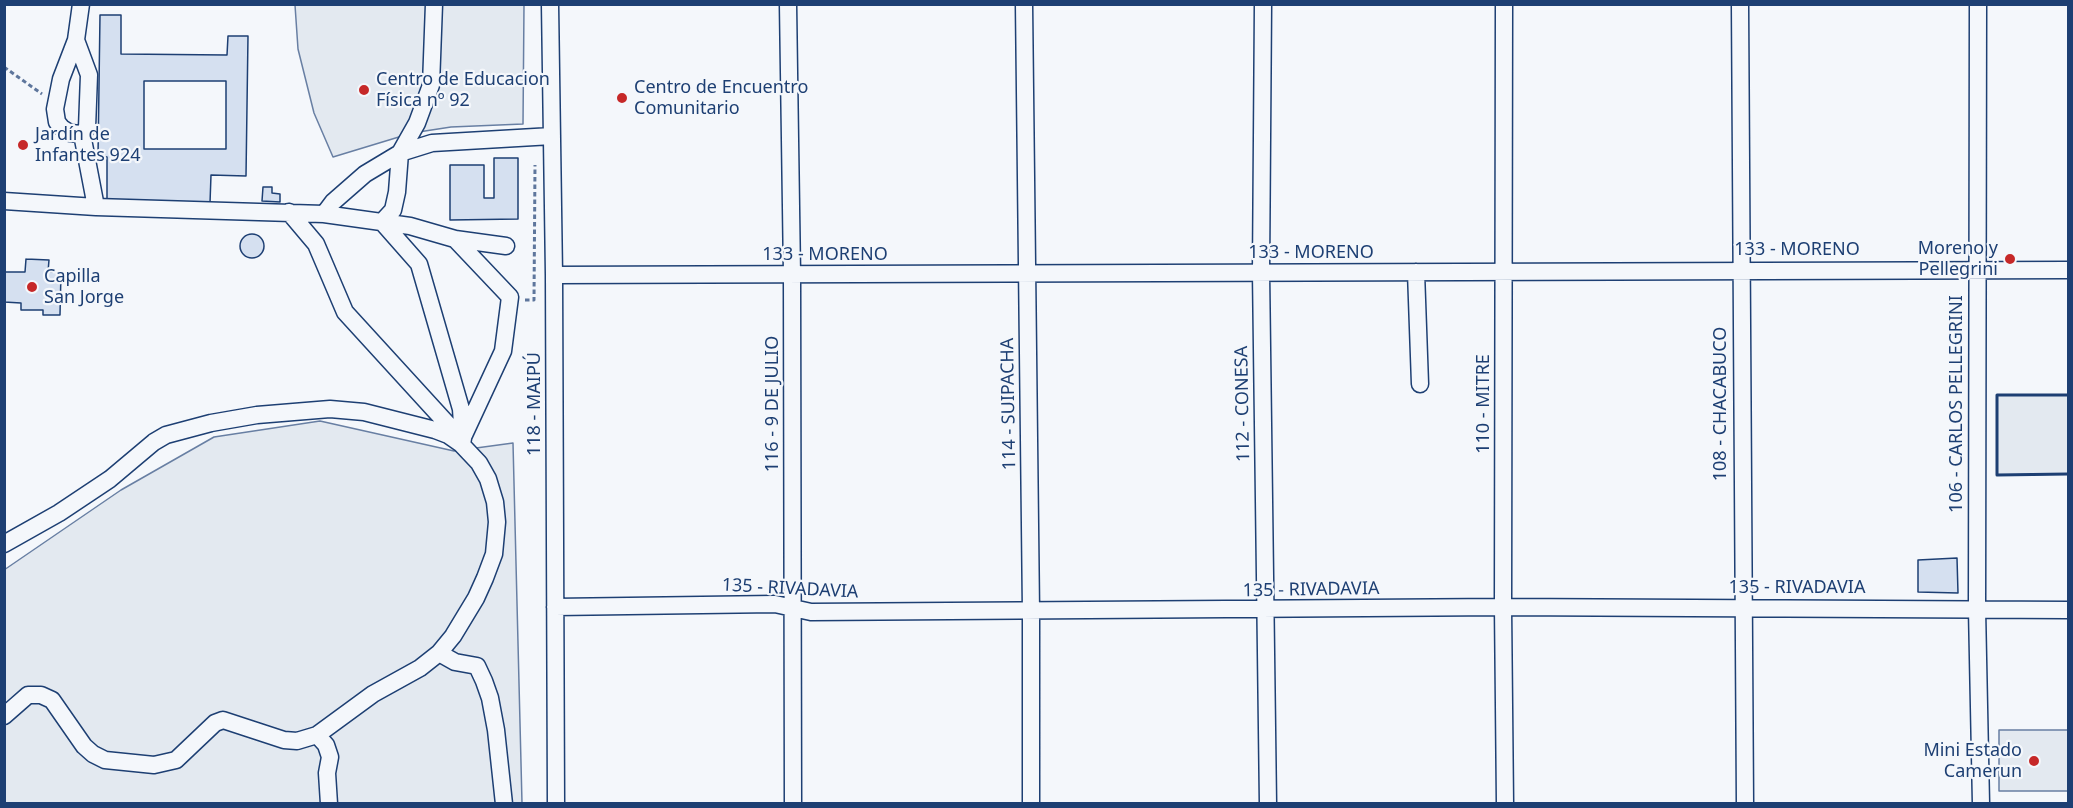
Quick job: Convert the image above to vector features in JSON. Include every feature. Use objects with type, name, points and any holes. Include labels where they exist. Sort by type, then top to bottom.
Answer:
[{"type":"street","points":[[81,4],[76,40],[60,79],[56,104],[57,122],[62,128],[70,133],[82,134]]},
{"type":"street","points":[[382,222],[393,210],[400,153],[417,123],[431,86],[434,4]]},
{"type":"street","name":"118 - MAIPÚ","points":[[550,4],[554,275],[556,804]]},
{"type":"street","name":"116 - 9 DE JULIO","points":[[788,4],[792,274],[793,804]]},
{"type":"street","name":"114 - SUIPACHA","points":[[1024,4],[1031,611],[1030,804]]},
{"type":"street","name":"112 - CONESA","points":[[1263,4],[1261,272],[1268,804]]},
{"type":"street","name":"110 - MITRE","points":[[1504,4],[1505,804]]},
{"type":"street","name":"108 - CHACABUCO","points":[[1740,4],[1744,804]]},
{"type":"street","name":"106 - CARLOS PELLEGRINI","points":[[1978,4],[1977,609],[1981,804]]},
{"type":"street","points":[[76,40],[89,75],[87,128],[82,134]]},
{"type":"street","points":[[82,134],[96,207]]},
{"type":"street","points":[[324,214],[333,202],[365,174],[400,153],[432,143],[552,136]]},
{"type":"street","points":[[4,201],[96,207],[324,214],[410,226],[455,239],[506,246]]},
{"type":"street","points":[[4,716],[28,695],[41,695],[52,700],[84,746],[93,754],[105,760],[154,765],[176,760],[215,723],[223,720],[284,740],[297,741],[317,735],[373,694],[420,668],[439,653],[453,636],[476,598],[494,554],[496,539],[495,502],[488,479],[479,463],[462,442],[345,312],[316,244],[289,212]]},
{"type":"street","points":[[382,222],[420,264],[461,409],[462,442]]},
{"type":"street","points":[[455,239],[510,297],[503,351],[462,442]]},
{"type":"street","name":"133 - MORENO","points":[[554,275],[1504,273],[1740,269],[2068,270]]},
{"type":"street","points":[[1416,272],[1420,384]]},
{"type":"street","points":[[4,544],[59,513],[110,479],[154,442],[166,435],[211,423],[257,415],[330,409],[364,412],[435,430],[462,442]]},
{"type":"street","name":"135 - RIVADAVIA","points":[[555,607],[775,604],[811,612],[1503,607],[2068,610]]},
{"type":"street","points":[[439,653],[455,662],[477,666],[481,674],[490,698],[504,804]]},
{"type":"street","points":[[317,735],[326,745],[330,757],[326,790],[328,804]]},
{"type":"path","points":[[4,67],[56,104]]},
{"type":"shaded area","points":[[295,5],[524,5],[523,124],[451,127],[412,133],[333,157],[314,113],[298,49]]},
{"type":"shaded area","points":[[1997,395],[2068,395],[2068,474],[1997,475]]},
{"type":"shaded area","points":[[320,421],[454,451],[513,443],[522,803],[5,803],[4,570],[121,490],[214,437]]},
{"type":"shaded area","name":"Mini Estado Camerun","points":[[1999,730],[2068,730],[2068,791],[1999,791]]},
{"type":"building","points":[[100,15],[121,15],[121,54],[227,55],[228,36],[248,36],[246,176],[211,175],[210,203],[107,202],[107,157],[98,156]],"holes":[[[144,81],[226,81],[226,149],[144,149]]]},
{"type":"building","points":[[494,158],[518,158],[518,219],[450,220],[450,165],[484,165],[484,198],[494,198]]},
{"type":"building","points":[[263,187],[272,187],[272,193],[280,194],[280,202],[262,201]]},
{"type":"building","points":[[252,234],[261,237],[264,246],[261,255],[252,258],[243,255],[240,246],[243,237]]},
{"type":"building","name":"Capilla San Jorge","points":[[26,259],[49,260],[48,272],[61,272],[60,315],[43,315],[43,310],[21,310],[21,303],[4,302],[4,272],[25,272]]},
{"type":"building","points":[[1957,558],[1958,593],[1918,592],[1918,560]]},
{"type":"wall","points":[[2068,395],[1997,395],[1997,475],[2068,474]]},
{"type":"place","name":"Centro de Educacion Física nº 92","points":[[364,90]]},
{"type":"place","name":"Centro de Encuentro Comunitario","points":[[622,98]]},
{"type":"place","name":"Jardín de Infantes 924","points":[[23,145]]},
{"type":"place","name":"Moreno y Pellegrini","points":[[2010,259]]},
{"type":"place","name":"Capilla San Jorge","points":[[32,287]]},
{"type":"place","name":"Mini Estado Camerun","points":[[2034,761]]}]
